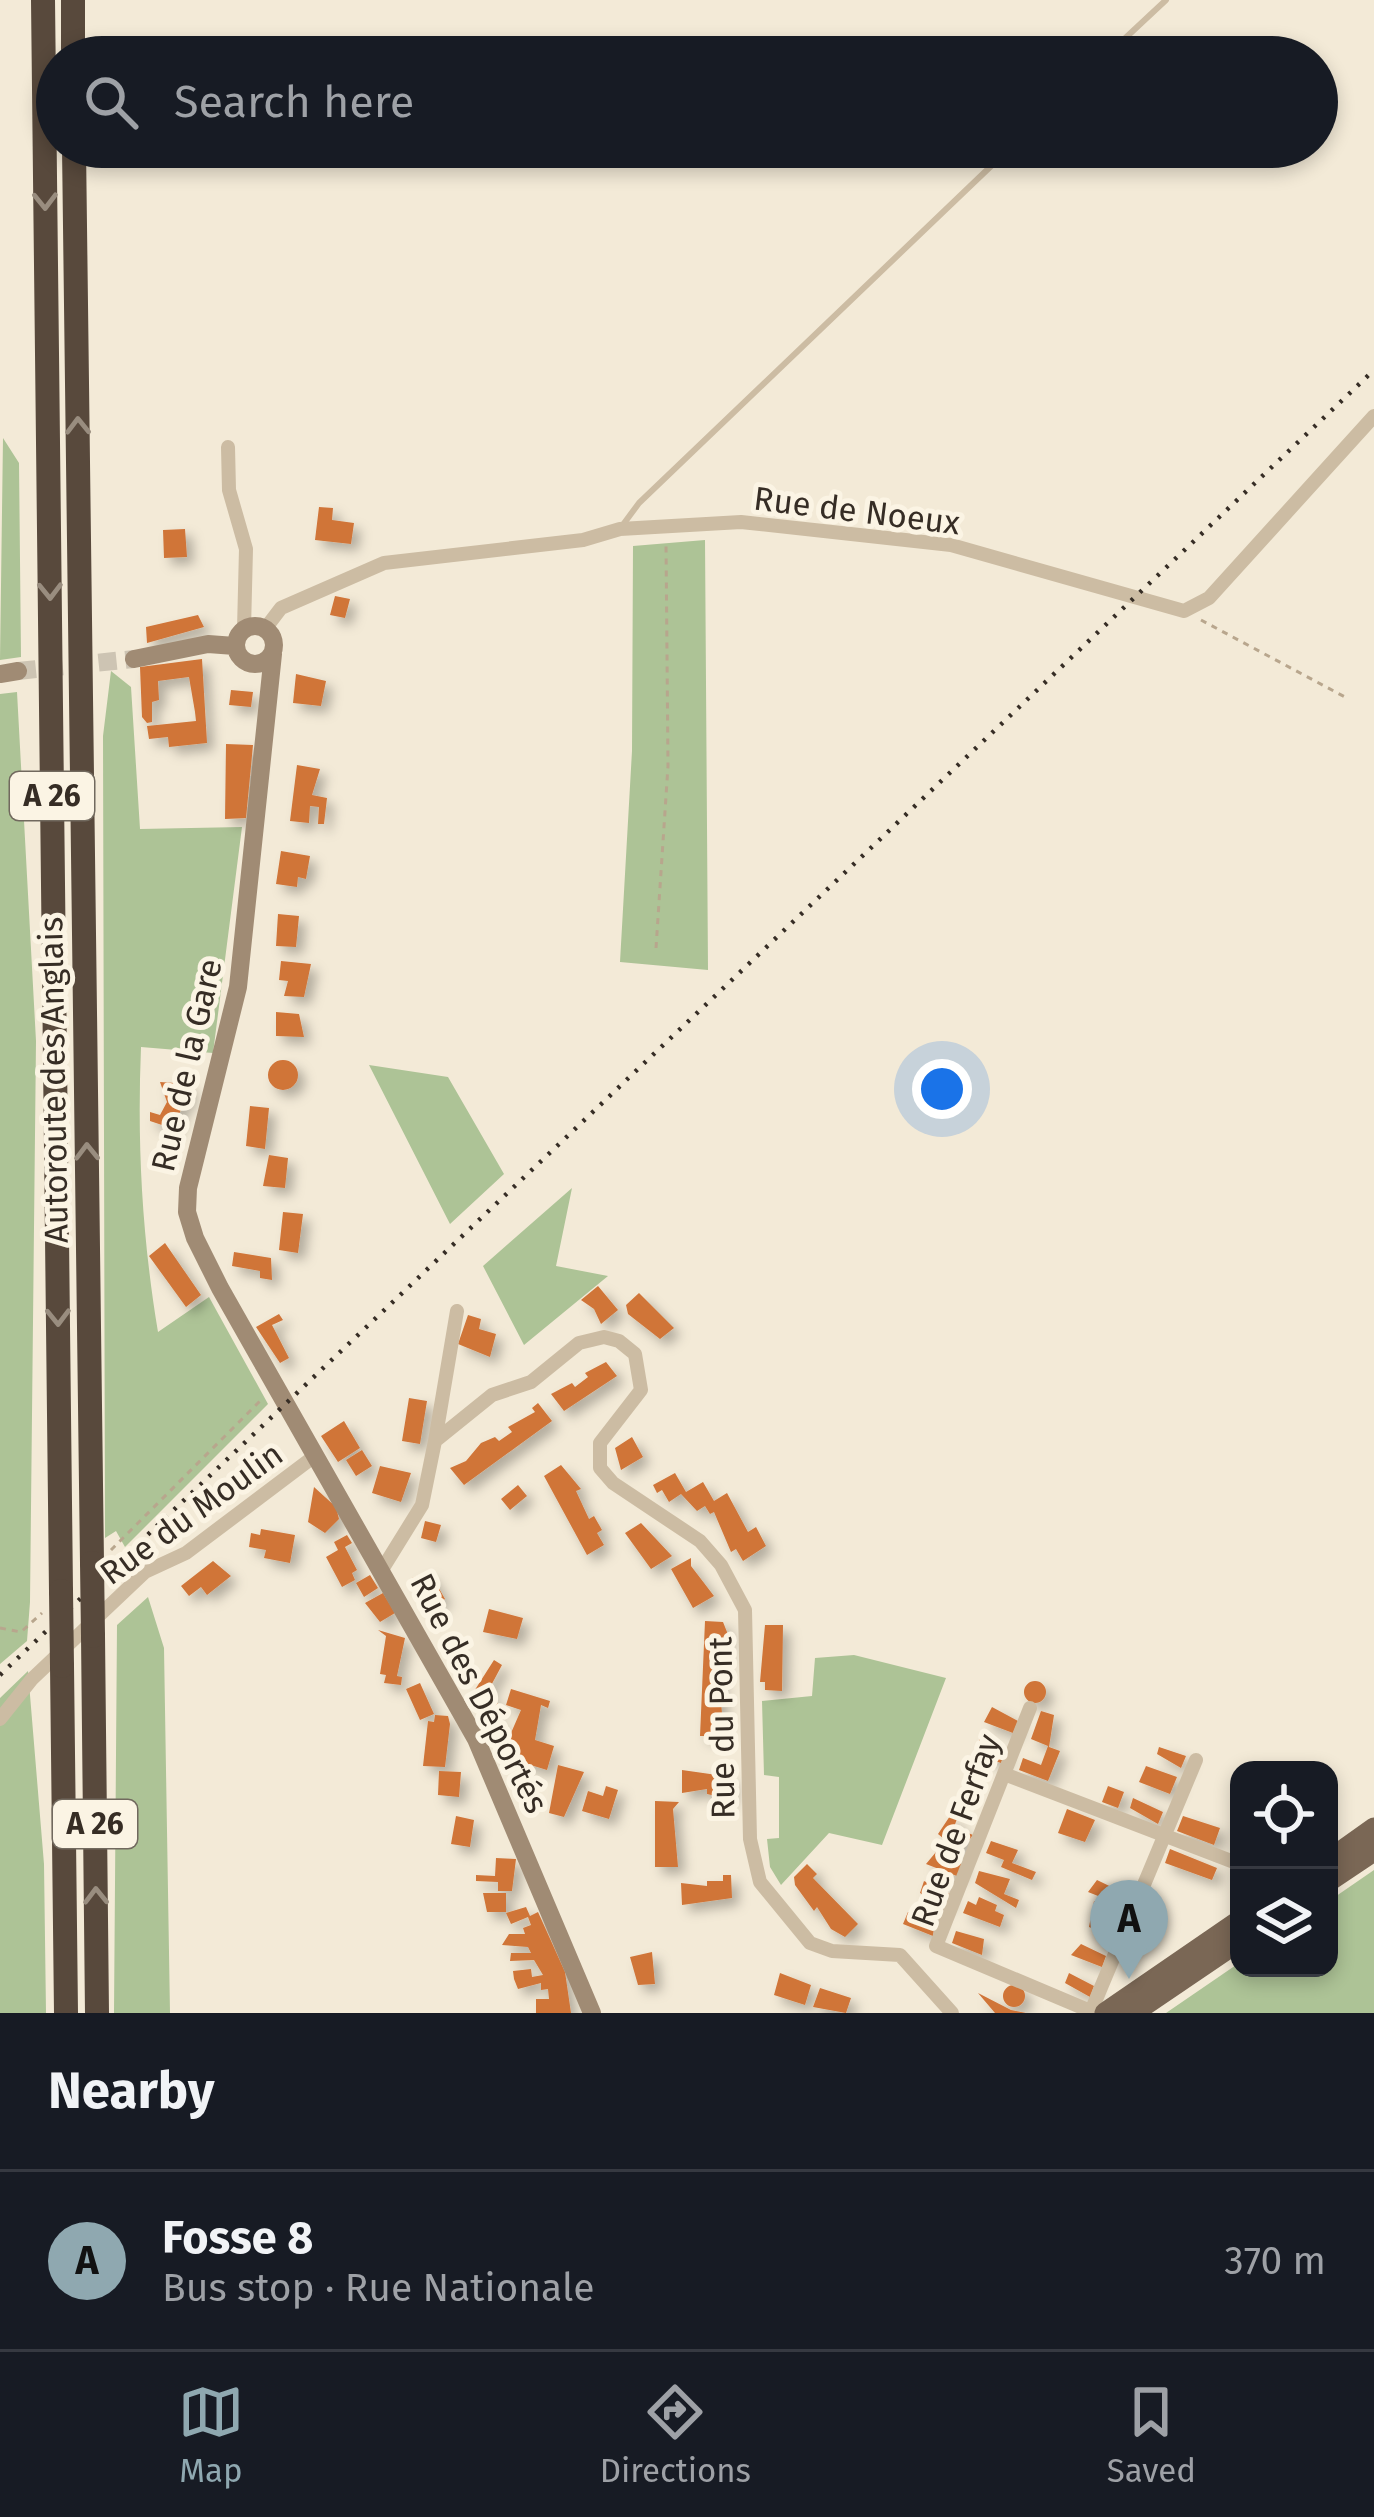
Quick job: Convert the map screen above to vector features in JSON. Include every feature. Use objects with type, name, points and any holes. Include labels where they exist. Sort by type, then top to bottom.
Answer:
[{"type":"highway","name":"Autoroute des Anglais","points":[[43,0],[43,36]]},
{"type":"highway","points":[[73,0],[73,36]]},
{"type":"highway","name":"Autoroute des Anglais","points":[[44,168],[52,1601],[62,1666],[66,2013]]},
{"type":"highway","name":"Autoroute des Anglais","points":[[74,168],[100,1558],[92,1636],[97,2013]]},
{"type":"main road","points":[[1338,1854],[1374,1828]]},
{"type":"main road","points":[[1338,1875],[1374,1851]]},
{"type":"main road","points":[[1098,2012],[1230,1927]]},
{"type":"main road","points":[[1133,2013],[1230,1947]]},
{"type":"street","points":[[1192,609],[1209,598],[1374,416]]},
{"type":"street","points":[[228,447],[229,490],[246,549],[240,638],[269,706]]},
{"type":"street","name":"Rue de Noeux","points":[[266,629],[280,608],[384,563],[583,540],[620,529],[754,523],[951,545],[1174,609],[1192,609]]},
{"type":"street","points":[[134,658],[266,629],[272,635],[273,654],[269,661],[248,664]]},
{"type":"street","name":"Rue de la Gare","points":[[273,654],[238,987],[188,1188],[187,1212],[220,1288],[290,1412]]},
{"type":"street","points":[[383,1568],[422,1505],[457,1310]]},
{"type":"street","name":"Rue du Pont","points":[[435,1442],[492,1395],[531,1382],[579,1343],[612,1338],[635,1354],[641,1390],[600,1443],[600,1468],[613,1484],[700,1541],[728,1577],[745,1610],[750,1839],[760,1882],[810,1943],[832,1951],[900,1955],[952,2013]]},
{"type":"street","name":"Rue des Déportés","points":[[290,1412],[383,1568],[476,1739],[592,2013]]},
{"type":"street","name":"Rue du Moulin","points":[[0,1719],[20,1691],[145,1572],[186,1552],[316,1455]]},
{"type":"street","name":"Rue de Ferfay","points":[[1030,1708],[936,1946],[1098,2012]]},
{"type":"street","points":[[1098,2012],[1196,1760]]},
{"type":"street","points":[[1004,1774],[1230,1861]]},
{"type":"lane","points":[[1128,36],[1166,0]]},
{"type":"lane","points":[[620,529],[639,503],[989,168]]},
{"type":"path","points":[[656,948],[668,766],[664,529]]},
{"type":"path","points":[[1192,609],[1236,642],[1345,697]]},
{"type":"path","points":[[100,1558],[275,1386]]},
{"type":"path","points":[[0,1628],[21,1631],[52,1601]]},
{"type":"green space","points":[[3,438],[19,463],[21,657],[0,660]]},
{"type":"green space","points":[[705,540],[708,970],[620,962],[632,751],[633,546]]},
{"type":"green space","points":[[111,671],[131,687],[140,829],[242,827],[213,1053],[141,1047],[140,1154],[158,1332],[209,1297],[268,1404],[125,1547],[116,1531],[105,1538],[103,736]]},
{"type":"green space","points":[[17,692],[36,1041],[30,1602],[27,1641],[0,1664],[0,694]]},
{"type":"green space","points":[[369,1065],[448,1077],[504,1174],[450,1224]]},
{"type":"green space","points":[[572,1188],[556,1266],[608,1276],[524,1345],[483,1266]]},
{"type":"green space","points":[[148,1597],[164,1648],[170,2013],[114,2013],[117,1625]]},
{"type":"green space","points":[[854,1655],[946,1678],[882,1845],[829,1833],[781,1885],[770,1867],[767,1839],[779,1838],[779,1777],[764,1775],[762,1701],[812,1696],[815,1658]]},
{"type":"green space","points":[[28,1671],[44,1864],[46,2013],[0,2013],[0,1698]]},
{"type":"green space","points":[[1374,1870],[1374,2013],[1166,2013],[1230,1969],[1230,1977],[1338,1977],[1338,1895]]},
{"type":"building","points":[[319,507],[333,508],[332,520],[354,523],[351,544],[315,540]]},
{"type":"building","points":[[185,529],[187,557],[164,558],[163,530]]},
{"type":"building","points":[[335,596],[350,599],[345,618],[330,615]]},
{"type":"building","points":[[198,615],[204,627],[147,643],[146,627]]},
{"type":"building","points":[[202,659],[207,743],[169,747],[168,737],[149,739],[147,726],[196,721],[195,712],[189,677],[158,681],[159,700],[152,702],[152,722],[147,723],[142,717],[140,667]]},
{"type":"building","points":[[296,674],[326,681],[321,706],[293,703]]},
{"type":"building","points":[[231,690],[253,692],[251,707],[229,705]]},
{"type":"building","points":[[226,744],[253,745],[246,818],[225,819]]},
{"type":"building","points":[[297,765],[320,769],[312,795],[327,798],[324,824],[318,824],[319,807],[310,806],[309,823],[290,821]]},
{"type":"building","points":[[281,851],[310,856],[306,879],[298,877],[297,887],[276,884]]},
{"type":"building","points":[[278,914],[299,916],[296,947],[276,946]]},
{"type":"building","points":[[281,961],[311,964],[304,997],[284,996],[288,981],[279,980]]},
{"type":"building","points":[[276,1012],[299,1014],[304,1037],[276,1036]]},
{"type":"building","points":[[283,1060],[298,1075],[283,1090],[268,1075]]},
{"type":"building","points":[[160,1082],[190,1084],[188,1103],[183,1103],[174,1129],[150,1121],[150,1112],[160,1115],[167,1102]]},
{"type":"building","points":[[250,1106],[269,1108],[265,1149],[246,1146]]},
{"type":"building","points":[[269,1155],[288,1158],[285,1188],[263,1186]]},
{"type":"building","points":[[283,1212],[303,1214],[298,1253],[279,1250]]},
{"type":"building","points":[[165,1243],[201,1295],[186,1307],[149,1256]]},
{"type":"building","points":[[234,1252],[271,1258],[272,1280],[260,1278],[260,1271],[232,1266]]},
{"type":"building","points":[[598,1286],[618,1310],[601,1324],[594,1309],[581,1300]]},
{"type":"building","points":[[639,1293],[674,1328],[660,1339],[628,1314],[626,1305]]},
{"type":"building","points":[[279,1314],[283,1320],[272,1325],[289,1358],[280,1363],[256,1327]]},
{"type":"building","points":[[468,1315],[481,1319],[479,1329],[496,1334],[490,1357],[458,1344]]},
{"type":"building","points":[[606,1362],[617,1376],[564,1411],[551,1394],[572,1383],[575,1387],[588,1377],[585,1373]]},
{"type":"building","points":[[409,1398],[427,1401],[420,1444],[402,1441]]},
{"type":"building","points":[[538,1403],[552,1421],[464,1485],[450,1468],[466,1461],[481,1443],[495,1437],[499,1441],[512,1432],[508,1427],[535,1412],[532,1408]]},
{"type":"building","points":[[344,1421],[360,1448],[338,1462],[321,1436]]},
{"type":"building","points":[[632,1437],[643,1457],[621,1470],[615,1448]]},
{"type":"building","points":[[362,1450],[372,1466],[356,1476],[346,1460]]},
{"type":"building","points":[[561,1465],[581,1489],[576,1491],[589,1519],[594,1516],[602,1530],[597,1533],[604,1545],[587,1555],[544,1476]]},
{"type":"building","points":[[380,1466],[411,1473],[401,1502],[372,1493]]},
{"type":"building","points":[[675,1473],[686,1492],[703,1482],[714,1501],[727,1493],[748,1532],[756,1527],[766,1546],[743,1561],[736,1549],[731,1552],[714,1512],[710,1514],[705,1506],[697,1511],[681,1494],[669,1502],[662,1490],[657,1493],[653,1485]]},
{"type":"building","points":[[518,1485],[527,1496],[510,1510],[501,1499]]},
{"type":"building","points":[[314,1487],[336,1507],[339,1519],[325,1533],[308,1522]]},
{"type":"building","points":[[425,1521],[441,1525],[436,1542],[421,1538]]},
{"type":"building","points":[[641,1523],[672,1556],[651,1569],[625,1533]]},
{"type":"building","points":[[261,1529],[295,1535],[290,1563],[264,1558],[266,1550],[249,1547],[251,1533],[260,1535]]},
{"type":"building","points":[[347,1535],[352,1543],[345,1547],[357,1570],[352,1573],[355,1580],[342,1587],[326,1557],[338,1550],[334,1542]]},
{"type":"building","points":[[691,1558],[691,1566],[714,1596],[693,1608],[671,1569]]},
{"type":"building","points":[[213,1561],[231,1576],[207,1595],[201,1587],[189,1596],[181,1586]]},
{"type":"building","points":[[429,1571],[445,1599],[429,1608],[412,1578]]},
{"type":"building","points":[[370,1575],[378,1588],[364,1597],[356,1583]]},
{"type":"building","points":[[383,1593],[395,1613],[380,1622],[365,1603]]},
{"type":"building","points":[[489,1609],[523,1618],[517,1639],[483,1632]]},
{"type":"building","points":[[705,1621],[723,1622],[727,1632],[723,1662],[718,1662],[723,1727],[717,1727],[717,1736],[700,1736]]},
{"type":"building","points":[[765,1625],[783,1625],[782,1691],[765,1690],[765,1682],[760,1682]]},
{"type":"building","points":[[378,1630],[405,1638],[397,1676],[402,1677],[401,1685],[384,1683],[386,1675],[380,1674],[386,1636]]},
{"type":"building","points":[[494,1660],[502,1665],[487,1693],[499,1705],[491,1714],[471,1696]]},
{"type":"building","points":[[1035,1681],[1046,1692],[1035,1703],[1024,1692]]},
{"type":"building","points":[[420,1683],[434,1714],[420,1720],[406,1689]]},
{"type":"building","points":[[511,1689],[550,1701],[548,1708],[541,1705],[535,1740],[554,1746],[547,1770],[498,1755],[497,1733],[490,1731],[495,1717],[501,1721],[499,1729],[511,1733],[521,1710],[506,1705]]},
{"type":"building","points":[[992,1707],[1018,1721],[1013,1733],[984,1722]]},
{"type":"building","points":[[1041,1711],[1054,1715],[1049,1747],[1060,1751],[1048,1781],[1019,1770],[1023,1758],[1041,1765],[1048,1746],[1031,1739]]},
{"type":"building","points":[[435,1715],[448,1716],[450,1724],[445,1767],[423,1766],[428,1721],[434,1722]]},
{"type":"building","points":[[980,1738],[1006,1752],[1001,1763],[982,1756],[977,1747]]},
{"type":"building","points":[[1159,1747],[1186,1756],[1181,1768],[1157,1754]]},
{"type":"building","points":[[558,1765],[584,1772],[564,1817],[549,1813]]},
{"type":"building","points":[[1146,1766],[1177,1777],[1170,1794],[1139,1782]]},
{"type":"building","points":[[682,1770],[731,1777],[730,1799],[707,1794],[707,1789],[682,1793]]},
{"type":"building","points":[[439,1771],[461,1772],[459,1797],[438,1795]]},
{"type":"building","points":[[606,1786],[618,1790],[609,1819],[582,1811],[588,1791],[603,1796]]},
{"type":"building","points":[[1108,1786],[1124,1792],[1118,1808],[1102,1802]]},
{"type":"building","points":[[1133,1798],[1163,1812],[1158,1824],[1130,1808]]},
{"type":"building","points":[[655,1801],[679,1802],[673,1809],[678,1867],[655,1867]]},
{"type":"building","points":[[1067,1809],[1095,1820],[1085,1842],[1058,1833]]},
{"type":"building","points":[[456,1816],[474,1820],[470,1847],[451,1844]]},
{"type":"building","points":[[950,1816],[957,1819],[954,1827],[973,1835],[960,1852],[938,1834]]},
{"type":"building","points":[[1183,1816],[1220,1828],[1214,1845],[1177,1831]]},
{"type":"building","points":[[991,1841],[1018,1850],[1012,1863],[1036,1872],[1032,1880],[1001,1867],[1004,1860],[986,1853]]},
{"type":"building","points":[[1170,1849],[1217,1868],[1212,1880],[1165,1863]]},
{"type":"building","points":[[936,1852],[962,1864],[957,1876],[926,1864]]},
{"type":"building","points":[[496,1858],[516,1859],[512,1891],[498,1891],[498,1882],[476,1881],[476,1875],[495,1876]]},
{"type":"building","points":[[807,1864],[817,1874],[813,1878],[858,1924],[845,1937],[831,1929],[795,1885],[794,1877]]},
{"type":"building","points":[[979,1871],[1010,1879],[1004,1894],[1019,1900],[1016,1908],[975,1883]]},
{"type":"building","points":[[723,1875],[731,1875],[732,1898],[682,1905],[681,1883],[707,1886],[707,1881],[723,1881]]},
{"type":"building","points":[[1097,1880],[1130,1896],[1126,1907],[1088,1892]]},
{"type":"building","points":[[924,1881],[950,1894],[945,1905],[920,1893]]},
{"type":"building","points":[[483,1893],[506,1893],[506,1912],[487,1912]]},
{"type":"building","points":[[979,1897],[997,1905],[995,1911],[1004,1915],[1000,1927],[963,1913],[968,1901],[976,1905]]},
{"type":"building","points":[[1094,1901],[1115,1910],[1114,1937],[1089,1927]]},
{"type":"building","points":[[526,1907],[530,1916],[538,1912],[565,1972],[571,2013],[536,2013],[536,1999],[549,1999],[541,1983],[518,1989],[513,1971],[531,1969],[532,1977],[543,1975],[534,1960],[510,1961],[511,1953],[531,1953],[528,1947],[502,1945],[509,1934],[525,1934],[523,1928],[531,1925],[528,1917],[511,1924],[506,1913]]},
{"type":"building","points":[[923,1907],[935,1912],[933,1936],[903,1924],[908,1912],[920,1916]]},
{"type":"building","points":[[956,1931],[984,1939],[982,1955],[952,1943]]},
{"type":"building","points":[[1081,1944],[1106,1956],[1102,1967],[1071,1955]]},
{"type":"building","points":[[652,1952],[655,1984],[638,1985],[630,1957]]},
{"type":"building","points":[[780,1973],[811,1985],[805,2005],[774,1995]]},
{"type":"building","points":[[1069,1973],[1094,1986],[1090,1997],[1065,1983]]},
{"type":"building","points":[[1014,1985],[1025,1996],[1014,2007],[1003,1996]]},
{"type":"building","points":[[820,1988],[851,1998],[846,2013],[813,2007]]},
{"type":"building","points":[[978,1993],[1011,2010],[1026,2013],[995,2013]]},
{"type":"tunnel","points":[[18,671],[134,659]]},
{"type":"railway","points":[[0,1675],[1374,370]]},
{"type":"place","name":"Fosse 8","points":[[1129,1979]]}]
